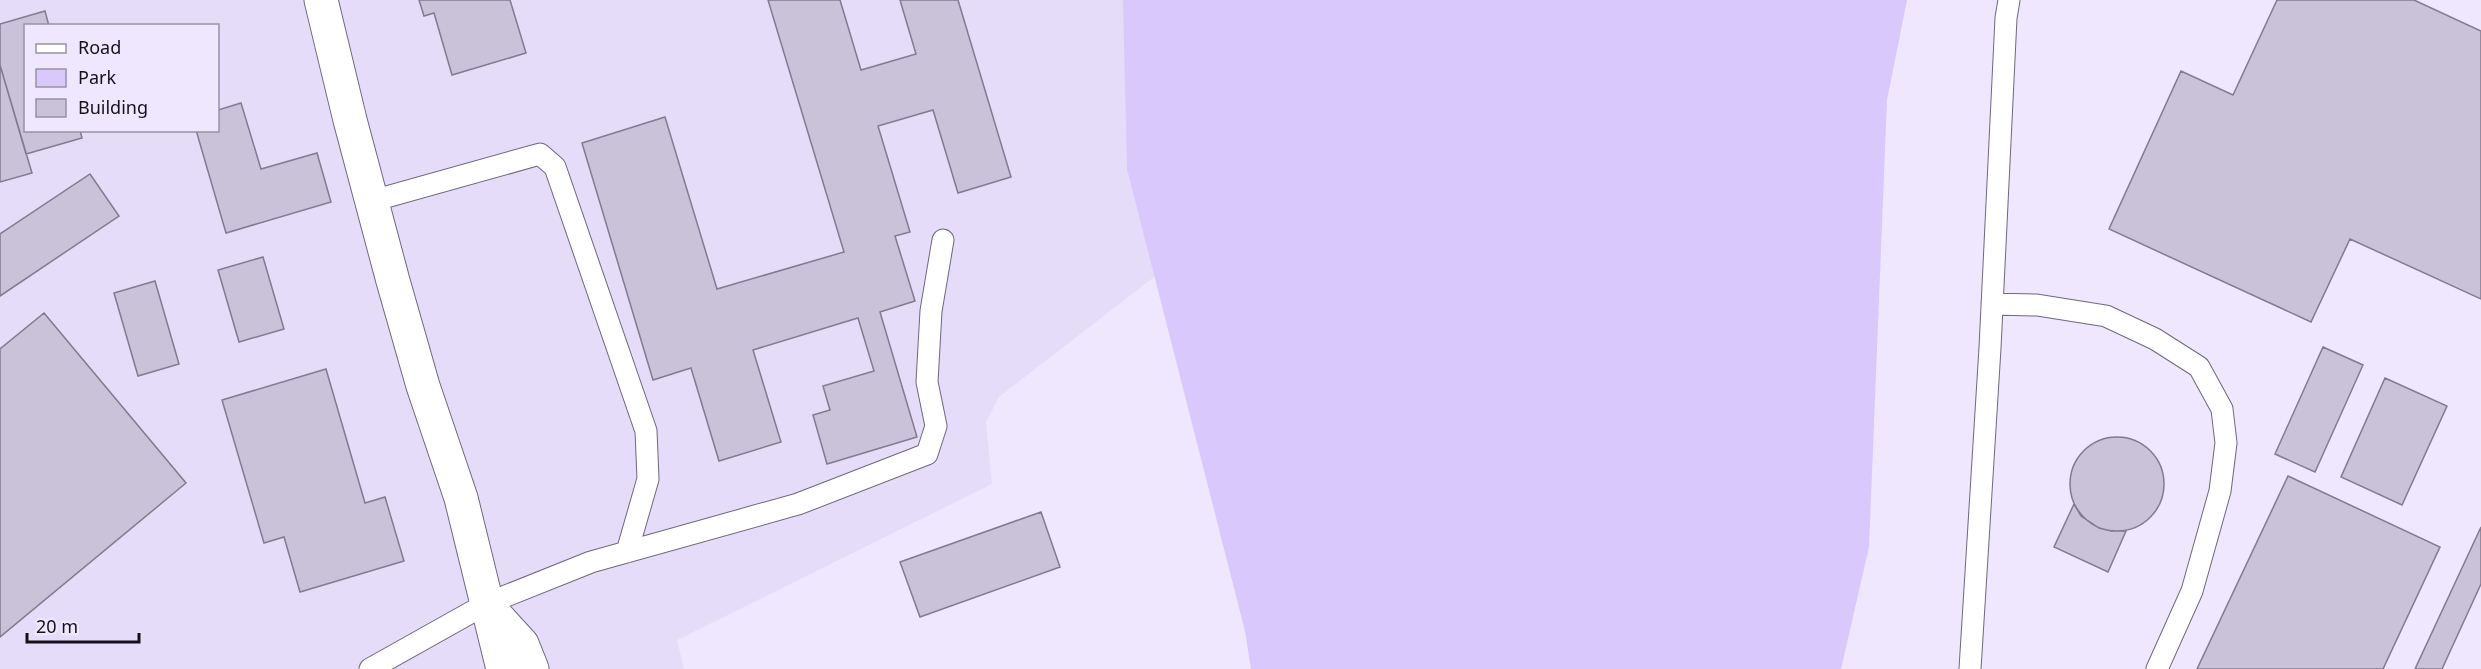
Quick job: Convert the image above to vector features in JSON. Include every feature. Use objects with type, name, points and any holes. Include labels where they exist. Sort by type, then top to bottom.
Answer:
[{"type":"street","points":[[321,0],[372,201],[423,386],[461,498],[503,669]]},
{"type":"street","points":[[478,669],[486,604]]},
{"type":"street","points":[[486,604],[522,644],[532,669]]},
{"type":"lane","points":[[1970,669],[1992,304],[2006,18],[2009,0]]},
{"type":"lane","points":[[372,201],[540,154],[555,167],[646,431],[648,479],[627,552]]},
{"type":"lane","points":[[370,669],[486,604],[591,562],[798,504],[927,454],[936,426],[927,382],[931,311],[943,240]]},
{"type":"lane","points":[[1992,304],[2037,305],[2106,316],[2155,339],[2199,367],[2222,409],[2226,443],[2220,491],[2192,591],[2157,669]]},
{"type":"shaded area","points":[[0,0],[1512,0],[999,397],[986,422],[992,484],[677,640],[684,669],[0,669]]},
{"type":"green space","points":[[1123,0],[1907,0],[1887,100],[1869,547],[1841,669],[1251,669],[1245,631],[1127,169]]},
{"type":"building","points":[[419,0],[510,0],[526,53],[452,75],[434,13],[424,16]]},
{"type":"building","points":[[768,0],[840,0],[861,70],[916,54],[900,0],[958,0],[1011,177],[958,193],[933,110],[878,126],[910,232],[895,236],[915,301],[880,312],[917,437],[827,464],[813,415],[830,410],[823,386],[874,371],[858,318],[753,350],[781,442],[719,461],[691,368],[653,380],[582,143],[665,117],[717,289],[844,252]]},
{"type":"building","points":[[2277,0],[2414,0],[2481,31],[2481,299],[2350,239],[2311,322],[2109,229],[2181,71],[2233,95]]},
{"type":"building","points":[[45,11],[48,24],[24,24],[24,132],[80,132],[82,138],[26,154],[0,65],[0,24]]},
{"type":"building","points":[[0,65],[32,173],[0,182]]},
{"type":"building","points":[[241,103],[261,169],[317,153],[331,202],[226,233],[197,132],[219,132],[219,110]]},
{"type":"building","points":[[90,174],[119,216],[0,296],[0,234]]},
{"type":"building","points":[[263,257],[284,329],[239,342],[218,270]]},
{"type":"building","points":[[155,281],[179,364],[138,376],[114,293]]},
{"type":"building","points":[[44,313],[186,483],[0,637],[0,349]]},
{"type":"building","points":[[2323,347],[2363,365],[2315,472],[2275,454]]},
{"type":"building","points":[[326,369],[365,503],[385,497],[404,561],[300,592],[284,537],[264,543],[222,400]]},
{"type":"building","points":[[2385,378],[2447,406],[2402,505],[2341,477]]},
{"type":"building","points":[[2117,437],[2135,440],[2150,451],[2161,466],[2164,484],[2161,502],[2150,517],[2135,528],[2117,531],[2099,528],[2084,517],[2073,502],[2070,484],[2073,466],[2084,451],[2099,440]]},
{"type":"building","points":[[2288,476],[2440,547],[2383,669],[2197,669]]},
{"type":"building","points":[[2074,504],[2081,516],[2099,528],[2126,531],[2108,572],[2054,547]]},
{"type":"building","points":[[1041,512],[1060,567],[920,617],[900,562]]},
{"type":"building","points":[[2481,527],[2481,584],[2442,669],[2415,669]]}]
